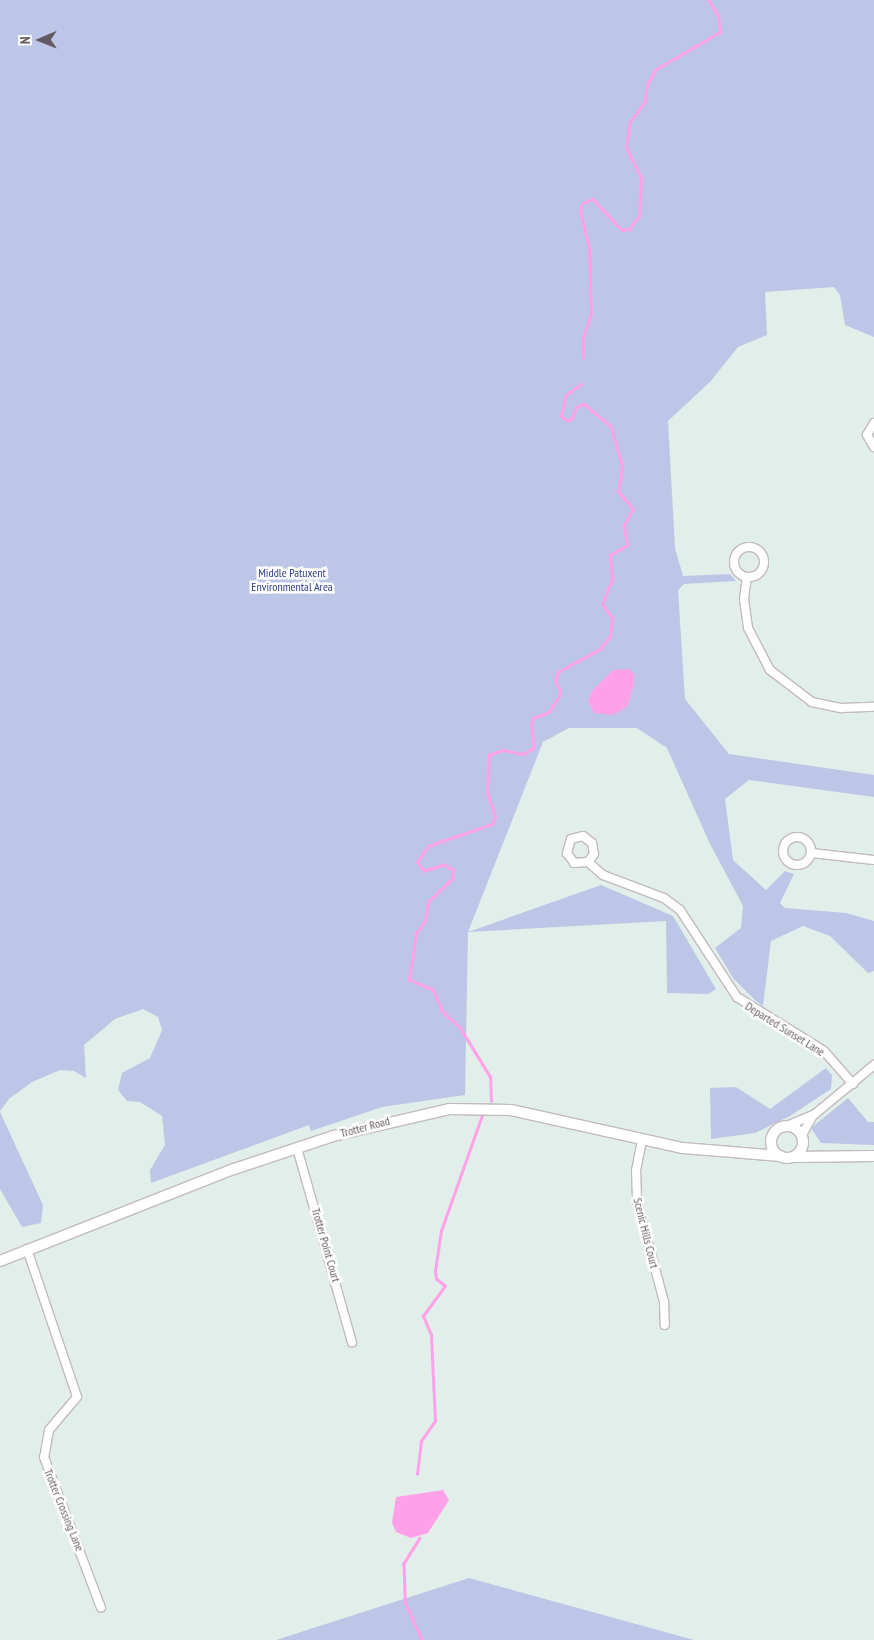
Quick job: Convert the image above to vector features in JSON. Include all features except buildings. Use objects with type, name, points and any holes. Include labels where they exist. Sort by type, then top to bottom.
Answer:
[{"type":"street","points":[[874,422],[867,435],[874,447]]},
{"type":"street","points":[[748,577],[744,599],[748,628],[770,670],[812,702],[841,708],[874,707]]},
{"type":"street","points":[[812,853],[874,860]]},
{"type":"street","name":"Departed Sunset Lane","points":[[588,862],[603,874],[673,904],[687,918],[736,997],[824,1052],[853,1084]]},
{"type":"street","points":[[748,1152],[773,1135],[780,1127],[789,1126],[815,1114],[874,1065]]},
{"type":"street","name":"Trotter Road","points":[[0,1260],[297,1148],[400,1118],[470,1108],[536,1114],[682,1148],[748,1152],[786,1157],[824,1155],[874,1156]]},
{"type":"street","points":[[773,1135],[773,1150],[786,1157],[801,1151],[803,1137],[815,1114]]},
{"type":"street","points":[[789,1126],[824,1155]]},
{"type":"street","name":"Scenic Hills Court","points":[[642,1140],[636,1170],[637,1201],[664,1302],[665,1325]]},
{"type":"street","name":"Trotter Point Court","points":[[297,1148],[352,1342]]},
{"type":"street","name":"Trotter Crossing Lane","points":[[27,1249],[77,1398],[49,1430],[44,1457],[101,1608]]},
{"type":"green space","name":"Middle Patuxent Environmental Area","points":[[0,0],[874,0],[874,337],[845,325],[840,295],[834,287],[765,292],[767,335],[738,347],[710,382],[668,421],[675,548],[683,576],[730,574],[736,581],[684,584],[678,590],[685,699],[729,754],[874,775],[874,797],[749,780],[725,799],[733,860],[766,890],[785,871],[794,874],[780,903],[785,908],[846,913],[874,921],[874,971],[868,973],[830,936],[803,926],[771,941],[763,1006],[755,1000],[733,978],[715,948],[741,928],[743,906],[710,844],[667,748],[637,728],[569,728],[543,742],[468,932],[465,1095],[382,1107],[311,1131],[309,1125],[151,1183],[150,1170],[165,1145],[162,1116],[140,1102],[127,1101],[118,1090],[122,1073],[150,1058],[162,1030],[158,1017],[143,1009],[115,1019],[84,1045],[86,1078],[74,1071],[60,1070],[32,1082],[9,1099],[0,1111]]},
{"type":"green space","points":[[601,885],[673,916],[716,989],[709,994],[667,993],[666,921],[468,932]]},
{"type":"green space","points":[[826,1068],[832,1075],[831,1089],[790,1116],[755,1133],[711,1139],[710,1088],[736,1087],[770,1109]]},
{"type":"green space","points":[[848,1098],[868,1122],[874,1122],[874,1145],[821,1143],[811,1128]]},
{"type":"green space","points":[[0,1112],[43,1205],[41,1223],[22,1227],[0,1189]]},
{"type":"green space","points":[[469,1578],[694,1640],[276,1640]]},
{"type":"shaded area","points":[[629,669],[634,674],[634,684],[628,706],[613,715],[594,713],[588,701],[593,690],[613,670]]},
{"type":"shaded area","points":[[443,1490],[449,1500],[428,1533],[411,1538],[396,1532],[392,1523],[396,1497]]},
{"type":"waterway","points":[[583,358],[583,338],[591,313],[589,249],[580,210],[583,203],[593,199],[622,230],[629,229],[639,216],[641,178],[626,147],[630,122],[645,101],[647,84],[656,69],[720,32],[718,16],[708,0]]},
{"type":"waterway","points":[[491,1101],[490,1077],[460,1028],[442,1011],[433,990],[409,980],[416,933],[425,921],[428,902],[452,879],[453,870],[444,865],[424,871],[417,862],[428,846],[492,824],[495,817],[487,792],[489,755],[503,750],[523,754],[534,748],[531,724],[533,718],[549,712],[559,696],[560,690],[555,681],[558,672],[600,649],[610,636],[612,618],[602,604],[612,579],[610,555],[627,545],[624,525],[633,509],[618,492],[622,466],[611,427],[584,404],[577,407],[572,419],[567,421],[561,416],[566,395],[581,384]]},
{"type":"waterway","points":[[417,1474],[421,1441],[435,1421],[431,1335],[423,1316],[445,1286],[436,1279],[435,1271],[441,1231],[482,1115]]},
{"type":"waterway","points":[[420,1538],[404,1564],[405,1601],[422,1640]]}]
